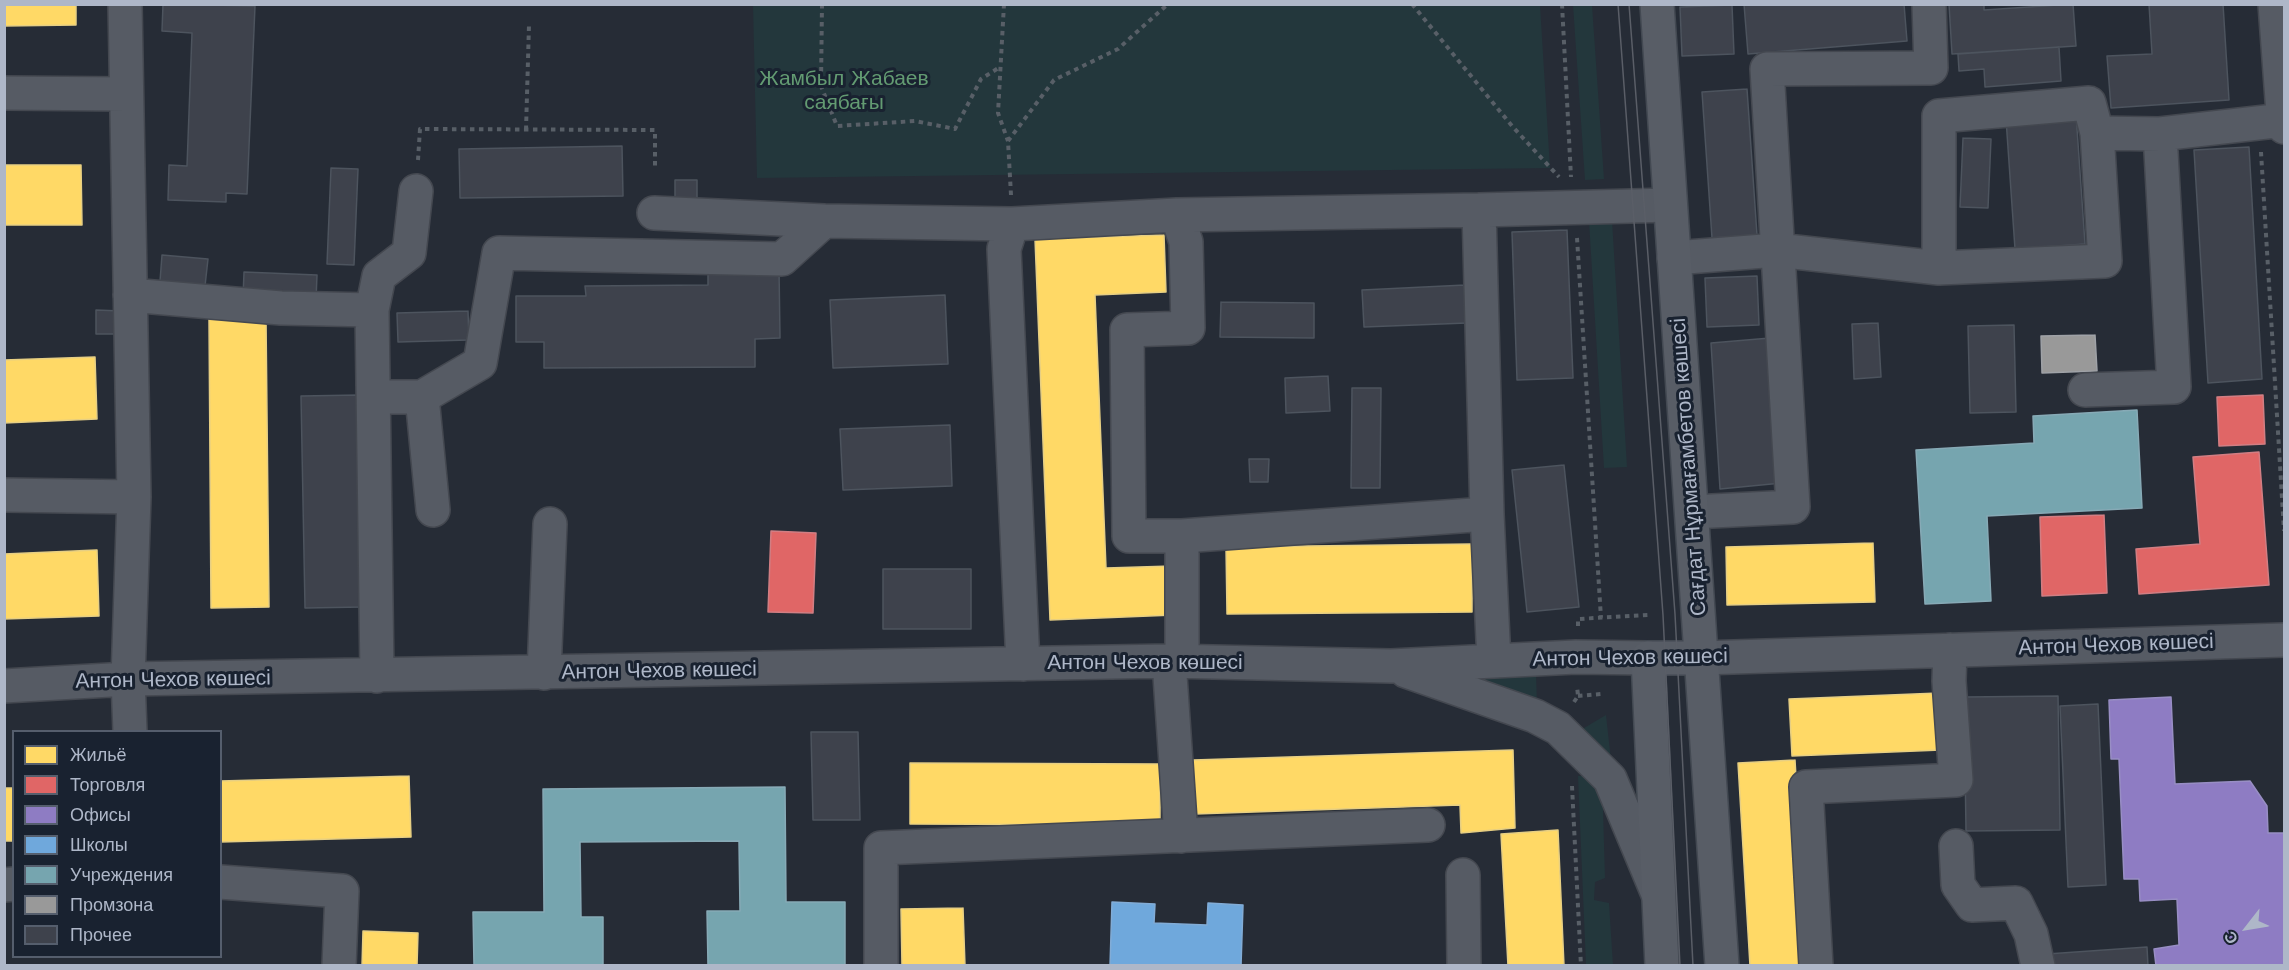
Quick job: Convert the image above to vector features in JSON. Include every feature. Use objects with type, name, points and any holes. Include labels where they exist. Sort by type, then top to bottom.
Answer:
[{"type":"main road","name":"Сағдат Нұрмағамбетов көшесі","points":[[1657,4],[1722,966]]},
{"type":"main road","name":"Антон Чехов көшесі","points":[[1648,658],[1701,658]]},
{"type":"main road","points":[[1648,658],[1662,966]]},
{"type":"street","points":[[125,4],[134,497],[128,679],[130,730]]},
{"type":"street","points":[[1692,512],[1793,507],[1767,69],[1931,68],[1929,4]]},
{"type":"street","points":[[2097,133],[2160,134],[2276,123],[2281,39],[2275,4]]},
{"type":"street","points":[[4,93],[126,94]]},
{"type":"street","points":[[1674,258],[1777,250],[1939,268],[2105,261],[2097,133],[2090,103],[1939,116],[1939,268]]},
{"type":"street","points":[[2085,390],[2174,387],[2160,134]]},
{"type":"street","points":[[377,676],[372,310],[379,276],[409,253],[416,191]]},
{"type":"street","points":[[654,213],[824,221],[1012,224],[1177,215],[1479,210],[1573,199],[1670,205]]},
{"type":"street","points":[[1479,210],[1487,514],[1494,661]]},
{"type":"street","points":[[1177,215],[1186,242],[1188,328],[1127,330],[1129,536],[1182,536],[1487,514]]},
{"type":"street","points":[[375,398],[422,397],[480,363],[500,253],[782,259],[824,221]]},
{"type":"street","points":[[1012,224],[1004,249],[1023,664]]},
{"type":"street","points":[[130,295],[281,308],[372,310]]},
{"type":"street","points":[[422,397],[433,510]]},
{"type":"street","points":[[4,495],[134,497]]},
{"type":"street","points":[[544,673],[550,525]]},
{"type":"street","points":[[1181,836],[1176,661],[1182,536]]},
{"type":"street","name":"Антон Чехов көшесі","points":[[1701,658],[2284,640]]},
{"type":"street","points":[[1816,966],[1806,787],[1956,780],[1948,681],[1950,650]]},
{"type":"street","name":"Антон Чехов көшесі","points":[[4,686],[128,679],[1176,661],[1391,666],[1648,658]]},
{"type":"street","points":[[1391,666],[1535,716],[1558,728],[1610,779],[1659,896]]},
{"type":"street","points":[[881,966],[881,848],[1428,825]]},
{"type":"street","points":[[1956,846],[1958,885],[1972,905],[2016,903],[2031,934],[2038,966]]},
{"type":"street","points":[[1463,875],[1464,966]]},
{"type":"street","points":[[222,882],[342,891],[339,966]]},
{"type":"path","points":[[822,4],[821,86],[837,126],[915,121],[955,129],[981,79],[1000,67]]},
{"type":"path","points":[[1004,4],[998,113],[1008,141],[1012,224]]},
{"type":"path","points":[[1008,141],[1054,80],[1118,49],[1168,4]]},
{"type":"path","points":[[1412,4],[1573,199]]},
{"type":"path","points":[[1562,4],[1601,618]]},
{"type":"path","points":[[526,130],[529,25]]},
{"type":"path","points":[[2276,123],[2284,531]]},
{"type":"path","points":[[416,191],[420,129],[655,130],[655,167]]},
{"type":"path","points":[[1578,633],[1578,619],[1648,615]]},
{"type":"path","points":[[1568,711],[1578,696],[1577,677]]},
{"type":"path","points":[[1578,696],[1601,694]]},
{"type":"path","points":[[1572,778],[1581,966]]},
{"type":"green space","name":"Жамбыл Жабаев саябағы","points":[[753,5],[1540,5],[1550,168],[757,178]]},
{"type":"green space","points":[[1573,5],[1592,5],[1604,179],[1585,180]]},
{"type":"green space","points":[[1612,220],[1627,467],[1604,468],[1589,221]]},
{"type":"green space","points":[[1536,673],[1537,704],[1451,677]]},
{"type":"green space","points":[[1606,715],[1612,769],[1579,731]]},
{"type":"green space","points":[[1602,775],[1605,878],[1595,882],[1594,900],[1609,903],[1613,965],[1586,965],[1578,776]]},
{"type":"building: Жильё","points":[[4,4],[76,4],[76,25],[4,26]]},
{"type":"building: Жильё","points":[[4,165],[81,165],[82,225],[4,225]]},
{"type":"building: Жильё","points":[[1164,235],[1166,292],[1095,295],[1106,568],[1172,566],[1174,615],[1050,620],[1035,239]]},
{"type":"building: Жильё","points":[[209,318],[266,318],[269,607],[211,608]]},
{"type":"building: Жильё","points":[[95,357],[97,419],[4,423],[4,360]]},
{"type":"building: Жильё","points":[[1873,543],[1875,602],[1727,605],[1726,547]]},
{"type":"building: Жильё","points":[[1472,544],[1472,612],[1227,614],[1226,547]]},
{"type":"building: Жильё","points":[[97,550],[99,616],[4,619],[4,554]]},
{"type":"building: Жильё","points":[[1939,693],[1941,750],[1792,756],[1789,699]]},
{"type":"building: Жильё","points":[[1513,750],[1515,828],[1461,833],[1460,805],[1195,814],[1193,760]]},
{"type":"building: Жильё","points":[[1795,760],[1807,966],[1750,966],[1738,763]]},
{"type":"building: Жильё","points":[[910,763],[1160,764],[1160,825],[910,824]]},
{"type":"building: Жильё","points":[[409,776],[411,837],[222,842],[222,781]]},
{"type":"building: Жильё","points":[[4,788],[12,788],[12,841],[4,841]]},
{"type":"building: Жильё","points":[[1558,830],[1564,966],[1508,966],[1501,834]]},
{"type":"building: Жильё","points":[[963,908],[965,966],[902,966],[901,909]]},
{"type":"building: Жильё","points":[[363,931],[418,933],[417,966],[362,966]]},
{"type":"building: Торговля","points":[[2263,395],[2265,444],[2219,446],[2217,397]]},
{"type":"building: Торговля","points":[[2259,452],[2269,585],[2139,594],[2136,549],[2200,544],[2193,457]]},
{"type":"building: Торговля","points":[[2104,515],[2107,593],[2042,596],[2040,517]]},
{"type":"building: Торговля","points":[[771,531],[816,533],[813,613],[768,612]]},
{"type":"building: Офисы","points":[[2171,697],[2175,784],[2250,781],[2267,806],[2268,833],[2284,833],[2284,966],[2156,966],[2154,949],[2179,945],[2177,899],[2140,901],[2139,879],[2124,879],[2119,759],[2111,759],[2109,700]]},
{"type":"building: Школы","points":[[1112,902],[1155,904],[1154,923],[1207,925],[1208,903],[1243,905],[1241,966],[1110,966]]},
{"type":"building: Учреждения","points":[[2137,410],[2142,508],[1987,516],[1991,601],[1925,604],[1916,450],[2034,443],[2033,416]]},
{"type":"building: Учреждения","points":[[785,787],[786,902],[845,902],[845,966],[708,966],[707,911],[740,911],[739,841],[580,842],[581,917],[603,917],[603,966],[474,966],[473,912],[544,912],[543,789]]},
{"type":"building: Промзона","points":[[2095,335],[2097,371],[2042,373],[2041,336]]},
{"type":"building: Прочее","points":[[163,4],[255,6],[247,194],[226,193],[226,202],[168,200],[169,165],[187,166],[192,33],[162,31]]},
{"type":"building: Прочее","points":[[1744,4],[1904,4],[1907,41],[1748,54]]},
{"type":"building: Прочее","points":[[1949,4],[1984,4],[1984,10],[2073,4],[2076,46],[1952,54]]},
{"type":"building: Прочее","points":[[2149,4],[2223,4],[2229,100],[2111,108],[2107,56],[2152,54]]},
{"type":"building: Прочее","points":[[1732,5],[1734,54],[1682,56],[1680,7]]},
{"type":"building: Прочее","points":[[2059,47],[2061,81],[1985,87],[1984,69],[1959,71],[1958,54]]},
{"type":"building: Прочее","points":[[1747,89],[1757,235],[1712,238],[1702,92]]},
{"type":"building: Прочее","points":[[2076,114],[2085,244],[2015,249],[2006,119]]},
{"type":"building: Прочее","points":[[1963,138],[1991,139],[1988,208],[1960,207]]},
{"type":"building: Прочее","points":[[622,146],[623,196],[460,198],[459,149]]},
{"type":"building: Прочее","points":[[2249,147],[2262,379],[2208,383],[2194,150]]},
{"type":"building: Прочее","points":[[331,168],[358,169],[354,265],[327,264]]},
{"type":"building: Прочее","points":[[675,180],[697,180],[697,204],[675,204]]},
{"type":"building: Прочее","points":[[1567,230],[1573,378],[1517,380],[1512,232]]},
{"type":"building: Прочее","points":[[162,255],[208,259],[205,286],[160,281]]},
{"type":"building: Прочее","points":[[708,268],[779,268],[780,338],[755,339],[755,367],[544,368],[544,342],[516,342],[516,296],[586,296],[585,286],[708,285]]},
{"type":"building: Прочее","points":[[244,272],[317,275],[316,300],[243,298]]},
{"type":"building: Прочее","points":[[1757,276],[1759,325],[1707,327],[1705,278]]},
{"type":"building: Прочее","points":[[1465,285],[1467,323],[1364,327],[1362,290]]},
{"type":"building: Прочее","points":[[945,295],[948,364],[833,368],[830,300]]},
{"type":"building: Прочее","points":[[1221,302],[1314,303],[1314,338],[1220,337]]},
{"type":"building: Прочее","points":[[96,310],[121,311],[120,334],[96,334]]},
{"type":"building: Прочее","points":[[468,311],[469,340],[398,342],[397,313]]},
{"type":"building: Прочее","points":[[1878,323],[1881,377],[1854,379],[1852,324]]},
{"type":"building: Прочее","points":[[2014,325],[2016,412],[1970,413],[1968,326]]},
{"type":"building: Прочее","points":[[1770,338],[1782,483],[1720,489],[1711,343]]},
{"type":"building: Прочее","points":[[1328,376],[1330,411],[1286,413],[1285,378]]},
{"type":"building: Прочее","points":[[1352,388],[1381,388],[1380,488],[1351,488]]},
{"type":"building: Прочее","points":[[359,395],[363,607],[305,608],[301,396]]},
{"type":"building: Прочее","points":[[950,425],[952,486],[843,490],[840,429]]},
{"type":"building: Прочее","points":[[1249,459],[1269,459],[1268,482],[1250,482]]},
{"type":"building: Прочее","points":[[1564,465],[1579,607],[1527,612],[1512,470]]},
{"type":"building: Прочее","points":[[883,569],[971,569],[971,629],[883,629]]},
{"type":"building: Прочее","points":[[2058,696],[2060,830],[1966,831],[1964,697]]},
{"type":"building: Прочее","points":[[2098,704],[2106,885],[2068,887],[2060,706]]},
{"type":"building: Прочее","points":[[811,732],[858,732],[860,820],[813,820]]},
{"type":"building: Прочее","points":[[2147,947],[2148,966],[2048,966],[2047,954]]},
{"type":"tram line","points":[[1618,4],[1663,615],[1680,966]]},
{"type":"tram line","points":[[1629,4],[1675,614],[1693,966]]}]
